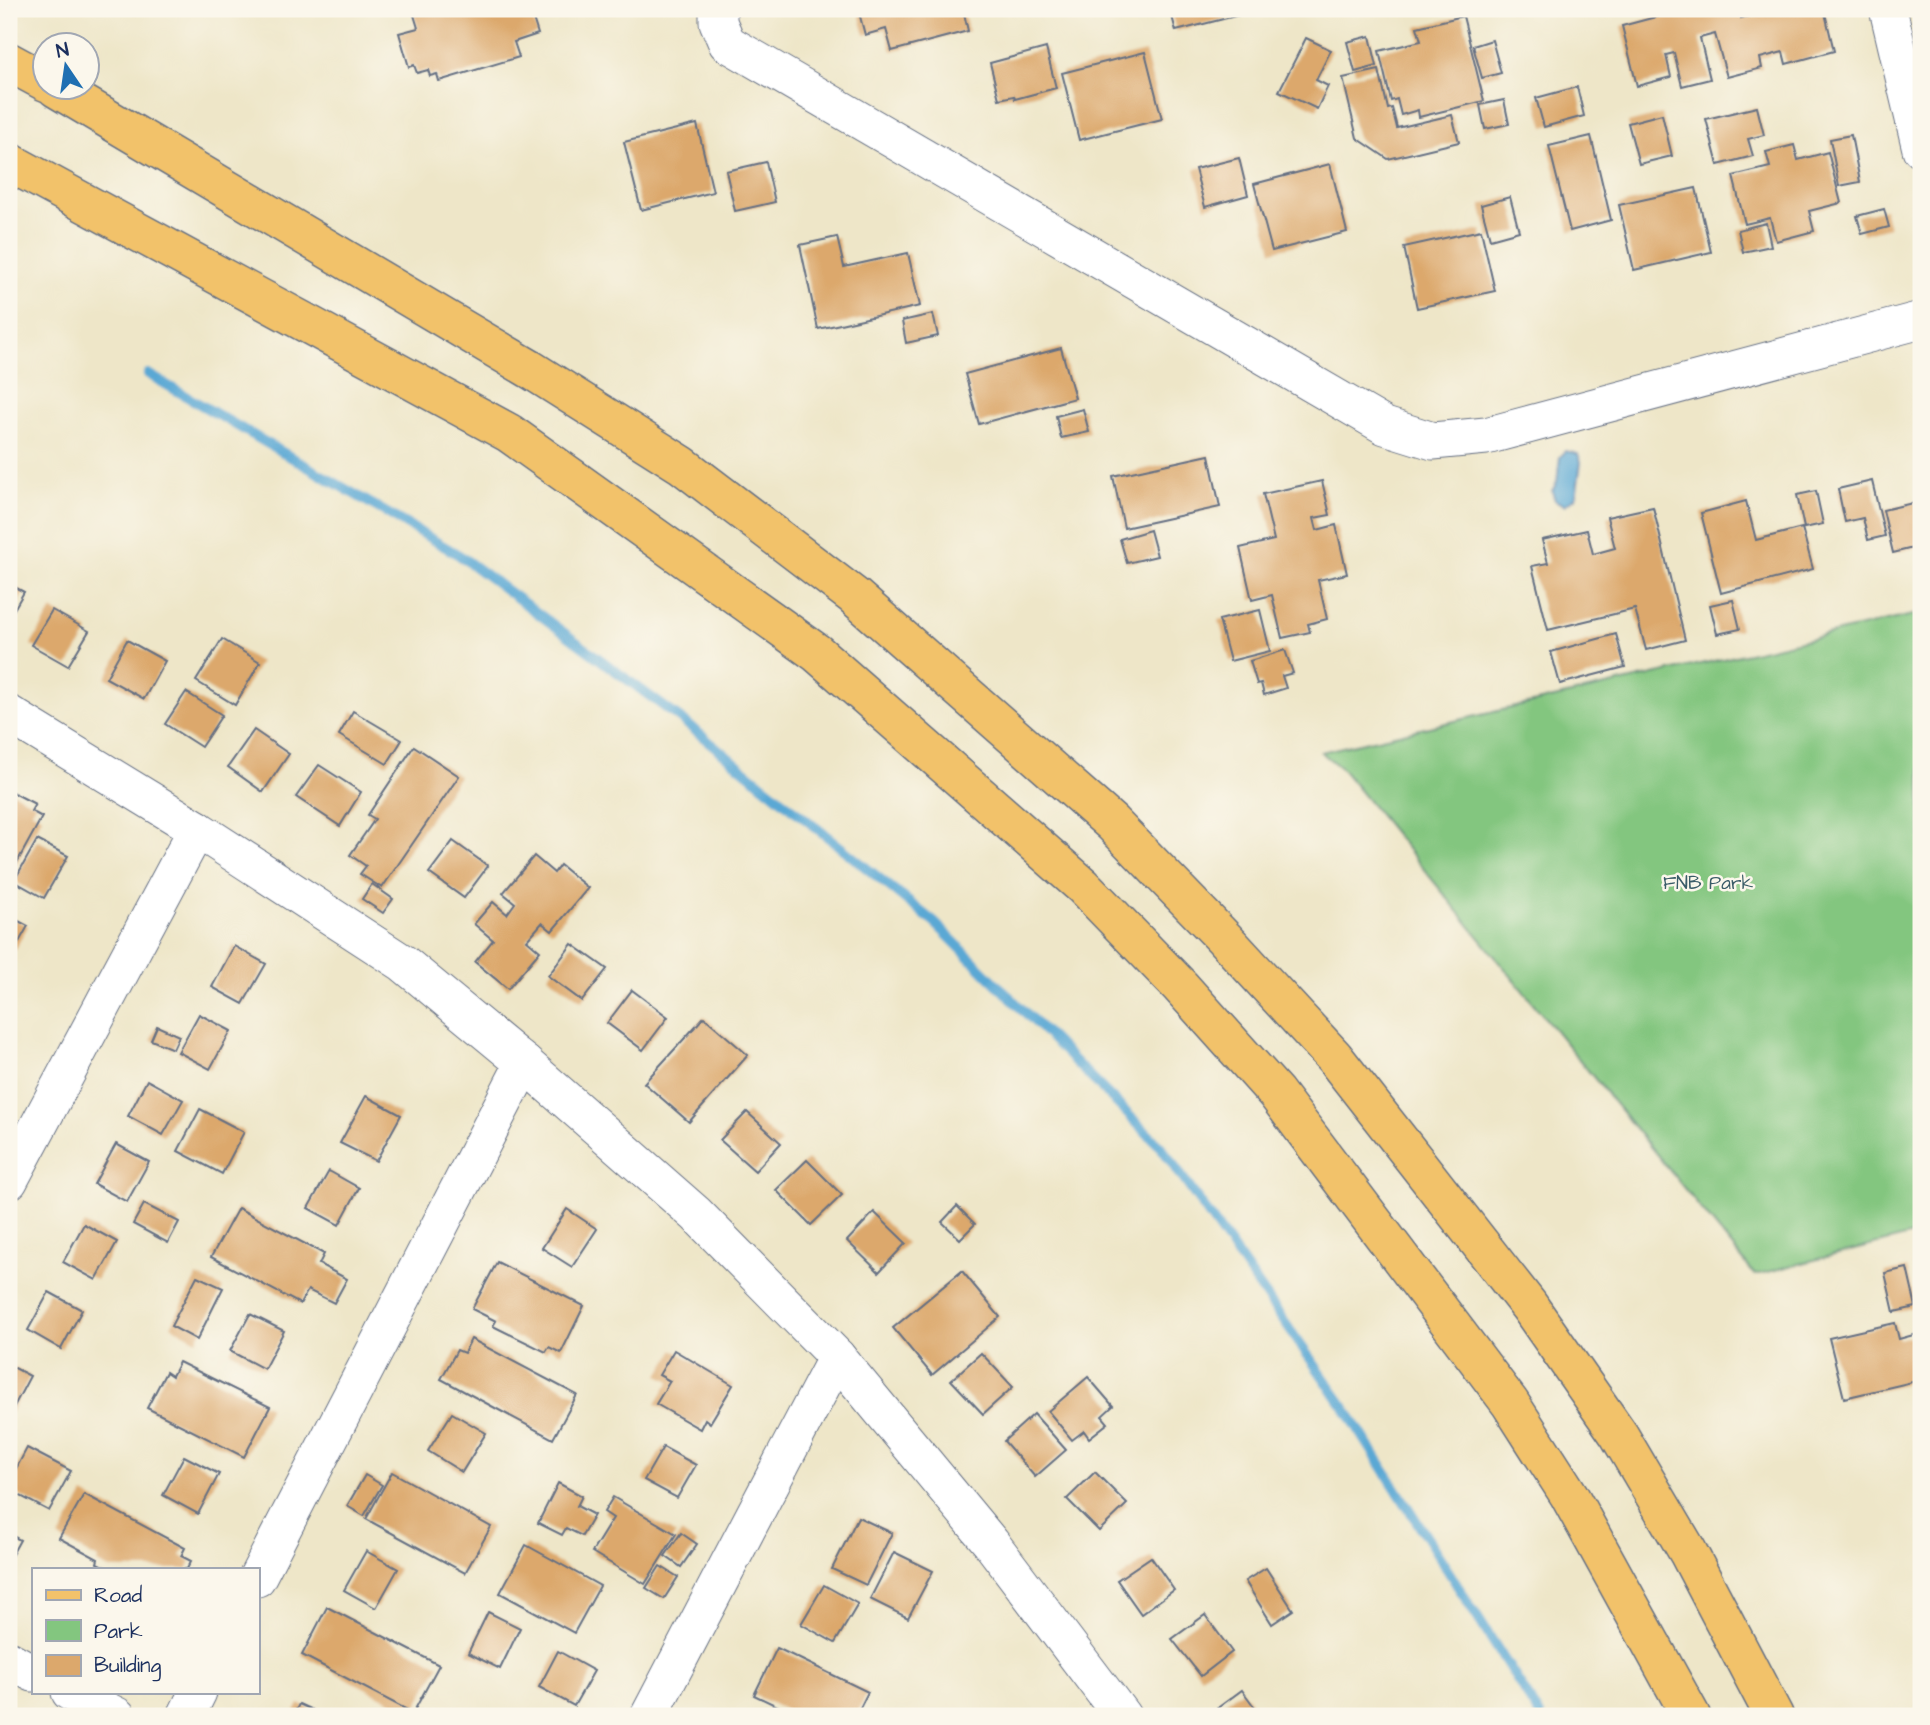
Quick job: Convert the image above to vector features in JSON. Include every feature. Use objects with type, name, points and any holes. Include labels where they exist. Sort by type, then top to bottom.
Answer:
[{"type":"main road","points":[[9,62],[32,74]]},
{"type":"main road","points":[[82,102],[519,362],[682,465],[854,596],[1112,823],[1224,938],[1334,1057],[1529,1306],[1619,1435],[1688,1552],[1774,1716]]},
{"type":"main road","points":[[9,162],[509,433],[817,653],[1083,886],[1180,986],[1276,1093],[1510,1403],[1569,1495],[1691,1716]]},
{"type":"street","points":[[718,9],[718,22],[727,43],[1385,426],[1433,440],[1486,436],[1921,320]]},
{"type":"street","points":[[1888,9],[1921,149]]},
{"type":"street","points":[[9,714],[197,829],[403,963],[524,1063],[696,1214],[836,1357],[990,1543],[1122,1716]]},
{"type":"street","points":[[9,1181],[197,829]]},
{"type":"street","points":[[259,1574],[524,1063]]},
{"type":"street","points":[[649,1716],[836,1357]]},
{"type":"street","points":[[9,1660],[32,1672]]},
{"type":"street","points":[[74,1694],[117,1716]]},
{"type":"street","points":[[186,1716],[197,1694]]},
{"type":"green space","name":"FNB Park","points":[[1921,613],[1921,1233],[1755,1275],[1342,769],[1321,752]]},
{"type":"water","points":[[1566,451],[1578,454],[1581,462],[1576,497],[1564,505],[1555,500],[1552,491],[1557,482],[1560,457]]},
{"type":"building","points":[[434,9],[530,9],[538,34],[514,42],[519,57],[439,81],[437,74],[430,76],[428,70],[417,73],[414,65],[409,67],[399,33],[418,28],[414,15]]},
{"type":"building","points":[[858,9],[963,9],[968,31],[892,51],[886,29],[865,35]]},
{"type":"building","points":[[1170,9],[1259,9],[1259,10],[1176,31]]},
{"type":"building","points":[[1666,9],[1739,9],[1741,18],[1777,9],[1824,9],[1834,51],[1786,64],[1783,52],[1760,58],[1762,68],[1727,77],[1715,34],[1700,38],[1710,79],[1682,86],[1674,53],[1666,55],[1671,77],[1637,86],[1622,26],[1667,14]]},
{"type":"building","points":[[1463,16],[1484,101],[1419,117],[1418,110],[1401,115],[1397,99],[1391,101],[1379,51],[1421,41],[1417,27]]},
{"type":"building","points":[[1370,36],[1377,66],[1355,72],[1347,42]]},
{"type":"building","points":[[1306,38],[1331,50],[1316,80],[1328,86],[1317,109],[1279,91]]},
{"type":"building","points":[[1492,40],[1501,73],[1482,78],[1473,46]]},
{"type":"building","points":[[1046,48],[1056,88],[1015,99],[1014,96],[999,99],[990,63]]},
{"type":"building","points":[[1145,52],[1162,119],[1079,140],[1062,73]]},
{"type":"building","points":[[1379,70],[1388,109],[1392,108],[1397,128],[1452,115],[1459,142],[1388,159],[1357,138],[1343,78]]},
{"type":"building","points":[[1577,87],[1584,116],[1544,127],[1536,98]]},
{"type":"building","points":[[1504,100],[1509,124],[1485,129],[1480,105]]},
{"type":"building","points":[[1757,107],[1764,135],[1748,139],[1753,156],[1718,165],[1706,119]]},
{"type":"building","points":[[1662,114],[1672,156],[1639,164],[1628,123]]},
{"type":"building","points":[[697,124],[713,192],[641,210],[624,142]]},
{"type":"building","points":[[1851,135],[1860,182],[1839,186],[1830,139]]},
{"type":"building","points":[[1591,136],[1611,220],[1570,231],[1549,146]]},
{"type":"building","points":[[1794,145],[1798,160],[1828,152],[1841,203],[1809,211],[1814,231],[1776,241],[1770,218],[1745,224],[1733,176],[1770,167],[1766,152]]},
{"type":"building","points":[[1239,158],[1248,195],[1205,207],[1195,169]]},
{"type":"building","points":[[766,162],[775,202],[735,211],[726,171]]},
{"type":"building","points":[[1330,164],[1347,232],[1272,251],[1254,184]]},
{"type":"building","points":[[1696,188],[1711,252],[1634,270],[1619,205]]},
{"type":"building","points":[[1510,197],[1519,231],[1490,239],[1481,205]]},
{"type":"building","points":[[1884,209],[1889,227],[1862,234],[1857,216]]},
{"type":"building","points":[[1766,223],[1771,246],[1743,252],[1738,230]]},
{"type":"building","points":[[1481,230],[1495,291],[1417,308],[1404,247]]},
{"type":"building","points":[[837,237],[844,267],[908,253],[920,306],[818,329],[800,245]]},
{"type":"building","points":[[933,314],[938,336],[906,343],[902,321]]},
{"type":"building","points":[[1061,348],[1075,398],[979,424],[965,374]]},
{"type":"building","points":[[1083,409],[1089,432],[1061,438],[1056,416]]},
{"type":"building","points":[[1209,455],[1220,507],[1124,528],[1113,476]]},
{"type":"building","points":[[1322,481],[1330,515],[1314,518],[1317,530],[1336,525],[1347,574],[1318,580],[1327,619],[1308,624],[1310,632],[1282,638],[1272,595],[1252,600],[1240,548],[1274,540],[1263,494]]},
{"type":"building","points":[[1872,481],[1885,536],[1868,540],[1863,518],[1845,522],[1838,489]]},
{"type":"building","points":[[1816,491],[1823,524],[1804,528],[1797,495]]},
{"type":"building","points":[[1746,501],[1756,540],[1802,528],[1813,569],[1721,593],[1701,513]]},
{"type":"building","points":[[1921,501],[1921,546],[1893,553],[1883,510]]},
{"type":"building","points":[[1653,507],[1685,640],[1646,650],[1635,609],[1548,630],[1532,566],[1548,563],[1542,540],[1587,530],[1593,554],[1615,548],[1607,517]]},
{"type":"building","points":[[1150,530],[1157,556],[1127,563],[1120,539]]},
{"type":"building","points":[[9,584],[24,592],[9,618]]},
{"type":"building","points":[[1733,600],[1740,629],[1717,634],[1710,605]]},
{"type":"building","points":[[52,610],[89,631],[68,666],[31,645]]},
{"type":"building","points":[[1260,610],[1270,651],[1230,661],[1219,620]]},
{"type":"building","points":[[1616,634],[1625,667],[1560,684],[1551,652]]},
{"type":"building","points":[[222,639],[260,662],[235,705],[196,681]]},
{"type":"building","points":[[127,640],[165,661],[144,699],[106,678]]},
{"type":"building","points":[[1285,650],[1293,673],[1282,676],[1286,688],[1264,695],[1261,683],[1257,684],[1250,661]]},
{"type":"building","points":[[186,692],[222,715],[201,747],[165,724]]},
{"type":"building","points":[[353,711],[402,740],[387,764],[339,735]]},
{"type":"building","points":[[254,730],[289,754],[263,792],[228,767]]},
{"type":"building","points":[[414,746],[459,776],[382,888],[360,874],[366,866],[350,855],[375,819],[368,815]]},
{"type":"building","points":[[319,765],[361,792],[340,826],[296,797]]},
{"type":"building","points":[[10,791],[35,804],[31,811],[42,817],[9,877]]},
{"type":"building","points":[[37,840],[68,856],[44,898],[14,881]]},
{"type":"building","points":[[453,841],[488,866],[464,898],[429,873]]},
{"type":"building","points":[[534,856],[554,873],[560,865],[588,888],[552,931],[542,923],[527,940],[540,951],[508,989],[475,962],[493,940],[474,924],[493,902],[507,914],[515,903],[503,893]]},
{"type":"building","points":[[372,884],[393,899],[383,913],[362,899]]},
{"type":"building","points":[[9,916],[28,926],[9,960]]},
{"type":"building","points":[[572,944],[607,969],[582,1001],[548,976]]},
{"type":"building","points":[[234,946],[266,964],[243,1004],[212,987]]},
{"type":"building","points":[[632,990],[668,1017],[643,1050],[607,1023]]},
{"type":"building","points":[[199,1014],[231,1031],[210,1069],[178,1052]]},
{"type":"building","points":[[704,1017],[748,1055],[689,1122],[644,1083]]},
{"type":"building","points":[[157,1026],[179,1036],[173,1049],[151,1040]]},
{"type":"building","points":[[147,1080],[183,1100],[163,1135],[128,1116]]},
{"type":"building","points":[[366,1096],[401,1115],[376,1161],[340,1143]]},
{"type":"building","points":[[200,1109],[244,1132],[222,1174],[178,1151]]},
{"type":"building","points":[[747,1112],[781,1143],[755,1171],[720,1140]]},
{"type":"building","points":[[116,1144],[149,1162],[127,1202],[94,1184]]},
{"type":"building","points":[[807,1160],[842,1195],[811,1225],[776,1190]]},
{"type":"building","points":[[329,1171],[359,1188],[339,1225],[308,1208]]},
{"type":"building","points":[[144,1204],[179,1222],[168,1243],[133,1224]]},
{"type":"building","points":[[957,1206],[975,1224],[960,1239],[942,1222]]},
{"type":"building","points":[[238,1208],[324,1254],[319,1264],[347,1279],[334,1303],[308,1290],[300,1304],[211,1257]]},
{"type":"building","points":[[567,1209],[597,1229],[572,1267],[542,1248]]},
{"type":"building","points":[[874,1212],[906,1243],[879,1272],[847,1241]]},
{"type":"building","points":[[84,1224],[117,1242],[96,1280],[63,1262]]},
{"type":"building","points":[[497,1262],[584,1306],[561,1353],[549,1347],[546,1352],[493,1326],[496,1321],[472,1309]]},
{"type":"building","points":[[1907,1268],[1916,1307],[1894,1312],[1885,1273]]},
{"type":"building","points":[[962,1271],[1000,1317],[932,1375],[893,1328]]},
{"type":"building","points":[[197,1276],[223,1288],[197,1340],[171,1326]]},
{"type":"building","points":[[49,1292],[82,1310],[61,1349],[28,1330]]},
{"type":"building","points":[[250,1314],[284,1331],[264,1369],[230,1351]]},
{"type":"building","points":[[1895,1323],[1899,1339],[1917,1334],[1921,1353],[1921,1380],[1844,1398],[1829,1338]]},
{"type":"building","points":[[471,1339],[577,1395],[553,1439],[441,1379],[457,1350],[464,1353]]},
{"type":"building","points":[[674,1350],[733,1385],[710,1423],[705,1419],[700,1429],[656,1404],[670,1381],[659,1375]]},
{"type":"building","points":[[981,1353],[1013,1387],[983,1414],[951,1380]]},
{"type":"building","points":[[179,1362],[270,1407],[244,1457],[147,1408],[166,1372],[172,1376]]},
{"type":"building","points":[[9,1365],[30,1376],[9,1416]]},
{"type":"building","points":[[1088,1377],[1113,1406],[1102,1416],[1108,1423],[1089,1438],[1084,1431],[1072,1440],[1048,1411]]},
{"type":"building","points":[[452,1413],[486,1433],[462,1472],[428,1451]]},
{"type":"building","points":[[1034,1414],[1066,1450],[1035,1477],[1004,1441]]},
{"type":"building","points":[[663,1447],[696,1465],[677,1498],[644,1480]]},
{"type":"building","points":[[27,1448],[71,1471],[49,1511],[9,1490],[9,1482]]},
{"type":"building","points":[[184,1456],[219,1474],[198,1514],[163,1495]]},
{"type":"building","points":[[392,1472],[491,1527],[465,1573],[366,1519]]},
{"type":"building","points":[[1095,1472],[1127,1504],[1099,1531],[1067,1499]]},
{"type":"building","points":[[365,1475],[382,1485],[364,1516],[347,1506]]},
{"type":"building","points":[[558,1483],[582,1496],[577,1506],[594,1515],[582,1536],[566,1528],[562,1535],[538,1523]]},
{"type":"building","points":[[84,1494],[185,1548],[181,1556],[191,1561],[188,1568],[107,1568],[97,1563],[98,1559],[59,1538]]},
{"type":"building","points":[[613,1497],[676,1534],[645,1584],[592,1552],[613,1518],[604,1512]]},
{"type":"building","points":[[858,1517],[892,1533],[866,1585],[832,1569]]},
{"type":"building","points":[[681,1533],[697,1544],[681,1567],[665,1556]]},
{"type":"building","points":[[9,1534],[20,1540],[9,1560]]},
{"type":"building","points":[[526,1545],[600,1586],[574,1633],[500,1593]]},
{"type":"building","points":[[366,1551],[398,1569],[376,1608],[344,1590]]},
{"type":"building","points":[[894,1552],[933,1571],[908,1618],[870,1599]]},
{"type":"building","points":[[1151,1557],[1174,1590],[1141,1614],[1117,1580]]},
{"type":"building","points":[[660,1566],[678,1577],[664,1599],[646,1588]]},
{"type":"building","points":[[1266,1568],[1293,1610],[1272,1624],[1245,1581]]},
{"type":"building","points":[[824,1585],[858,1604],[835,1643],[801,1624]]},
{"type":"building","points":[[327,1607],[439,1665],[413,1713],[302,1655]]},
{"type":"building","points":[[488,1612],[520,1628],[500,1669],[468,1653]]},
{"type":"building","points":[[1205,1615],[1232,1652],[1201,1676],[1172,1639]]},
{"type":"building","points":[[777,1648],[868,1692],[856,1716],[798,1716],[754,1695]]},
{"type":"building","points":[[558,1651],[594,1671],[574,1706],[539,1687]]},
{"type":"building","points":[[1242,1690],[1261,1716],[1208,1715]]},
{"type":"building","points":[[299,1704],[325,1716],[293,1716]]},
{"type":"waterway","points":[[148,374],[459,555],[682,720],[935,923],[1161,1147],[1345,1408],[1540,1716]]}]
